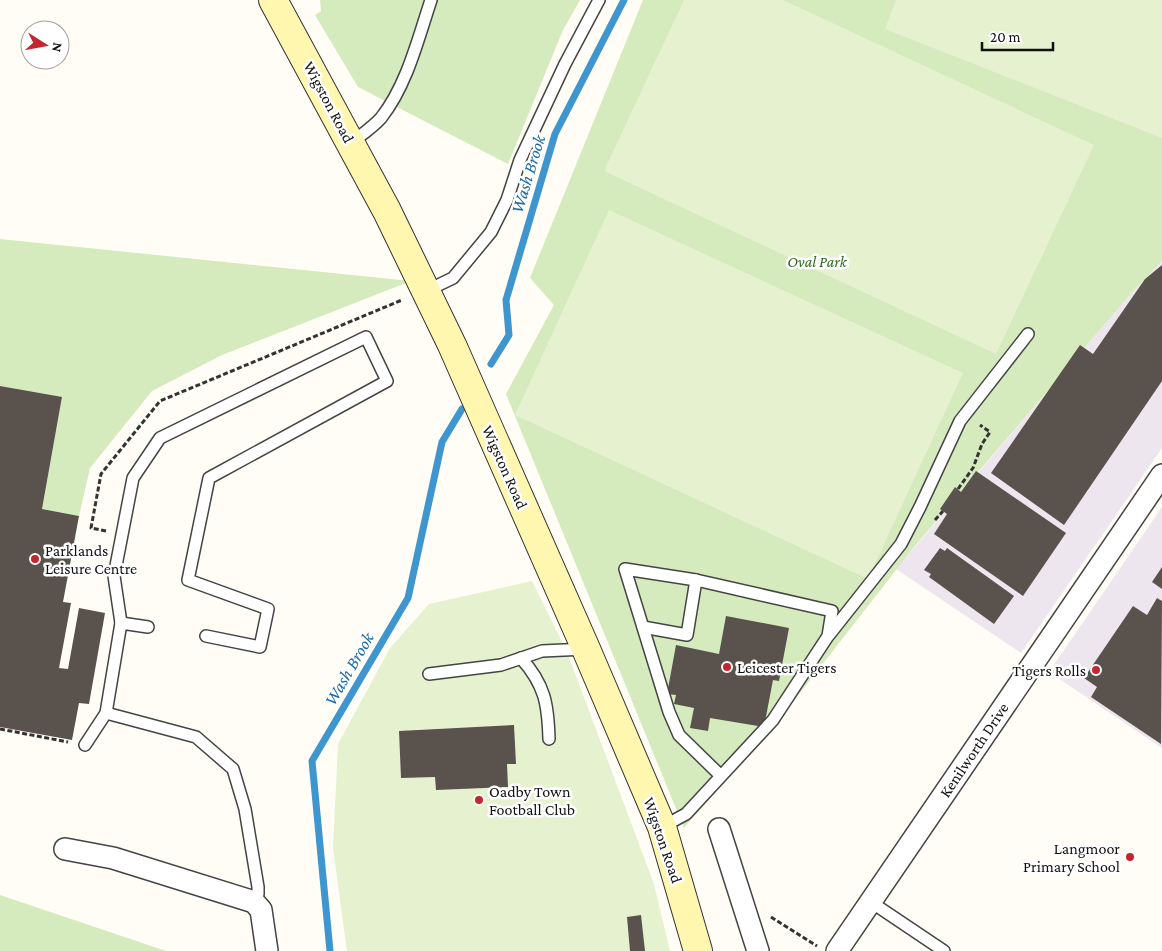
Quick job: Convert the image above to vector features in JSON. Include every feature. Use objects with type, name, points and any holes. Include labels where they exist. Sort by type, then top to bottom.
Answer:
[{"type":"main road","name":"Wigston Road","points":[[272,0],[351,143],[426,291],[586,649],[662,827],[698,951]]},
{"type":"street","name":"Kenilworth Drive","points":[[837,951],[1162,475]]},
{"type":"street","points":[[719,829],[758,951]]},
{"type":"street","points":[[65,849],[113,858],[254,902],[261,910],[267,951]]},
{"type":"lane","points":[[351,143],[380,118],[392,100],[414,54],[431,0]]},
{"type":"lane","points":[[426,291],[453,278],[491,232],[507,200],[520,160],[565,64],[599,0]]},
{"type":"lane","points":[[662,827],[686,814],[773,720],[828,636],[901,544],[965,414],[1028,334]]},
{"type":"lane","points":[[85,745],[106,713],[121,623],[114,576],[133,478],[160,438],[366,337],[387,381],[209,478],[188,580],[268,609],[260,647],[206,636]]},
{"type":"lane","points":[[721,776],[678,735],[669,712],[625,569],[696,580],[832,611],[828,636]]},
{"type":"lane","points":[[643,627],[687,635],[696,580]]},
{"type":"lane","points":[[121,623],[148,627]]},
{"type":"lane","points":[[429,674],[485,668],[542,651],[586,649]]},
{"type":"lane","points":[[520,658],[537,678],[544,692],[547,706],[549,739]]},
{"type":"lane","points":[[106,713],[196,737],[233,768],[245,809],[258,887],[258,894],[254,902]]},
{"type":"lane","points":[[871,902],[944,951]]},
{"type":"path","points":[[111,532],[91,528],[101,474],[160,401],[426,291]]},
{"type":"path","points":[[958,489],[973,468],[982,444],[990,432],[965,414]]},
{"type":"path","points":[[0,729],[85,745]]},
{"type":"path","points":[[741,898],[825,951]]},
{"type":"shaded area","points":[[1162,261],[1162,448],[1021,653],[896,569],[1135,289]]},
{"type":"shaded area","points":[[1162,507],[1162,748],[1049,672]]},
{"type":"green space","points":[[320,0],[580,0],[563,30],[508,164],[358,87],[315,15],[321,11]]},
{"type":"green space","name":"Oval Park","points":[[643,0],[1162,0],[1162,261],[1135,289],[914,547],[779,720],[684,828],[506,394],[554,305],[530,278]]},
{"type":"green space","points":[[684,0],[783,0],[1094,145],[996,354],[604,171]]},
{"type":"green space","points":[[896,0],[1162,0],[1162,138],[885,29]]},
{"type":"green space","points":[[609,210],[963,373],[868,579],[515,415]]},
{"type":"green space","points":[[0,239],[411,281],[222,355],[152,391],[90,468],[79,516],[42,509],[62,398],[0,386]]},
{"type":"green space","name":"Oadby Town Football Club","points":[[532,581],[567,652],[654,884],[670,951],[347,951],[333,848],[338,744],[390,648],[429,604]]},
{"type":"green space","points":[[0,895],[166,951],[0,951]]},
{"type":"building","points":[[1162,265],[1162,381],[1064,525],[991,473],[1080,345],[1093,354],[1145,279]]},
{"type":"building","name":"Parklands Leisure Centre","points":[[0,386],[62,397],[42,509],[79,516],[63,602],[71,603],[59,668],[68,669],[79,608],[105,613],[89,704],[79,703],[72,740],[0,727]]},
{"type":"building","points":[[976,471],[1066,533],[1023,596],[934,534],[947,514],[940,509],[955,487],[961,492]]},
{"type":"building","points":[[940,548],[945,551],[947,548],[1014,596],[994,624],[929,577],[931,574],[924,570]]},
{"type":"building","points":[[1162,567],[1162,589],[1152,582]]},
{"type":"building","points":[[1157,598],[1162,601],[1161,744],[1091,697],[1097,687],[1084,678],[1133,606],[1147,615]]},
{"type":"building","name":"Leicester Tigers","points":[[726,616],[789,628],[779,681],[773,680],[764,727],[710,718],[708,731],[690,728],[694,708],[674,704],[676,695],[667,694],[676,645],[719,654]]},
{"type":"building","points":[[514,725],[516,764],[507,764],[508,787],[436,790],[435,777],[401,778],[399,731]]},
{"type":"building","points":[[641,915],[645,951],[630,951],[627,917]]},
{"type":"waterway","name":"Wash Brook","points":[[491,364],[509,335],[506,300],[555,134],[624,0]]},
{"type":"waterway","name":"Wash Brook","points":[[330,951],[312,761],[408,598],[442,442],[462,409]]},
{"type":"place","name":"Parklands Leisure Centre","points":[[35,559]]},
{"type":"place","name":"Leicester Tigers","points":[[727,667]]},
{"type":"place","name":"Tigers Rolls","points":[[1096,670]]},
{"type":"place","name":"Oadby Town Football Club","points":[[479,800]]},
{"type":"place","name":"Langmoor Primary School","points":[[1130,857]]}]
